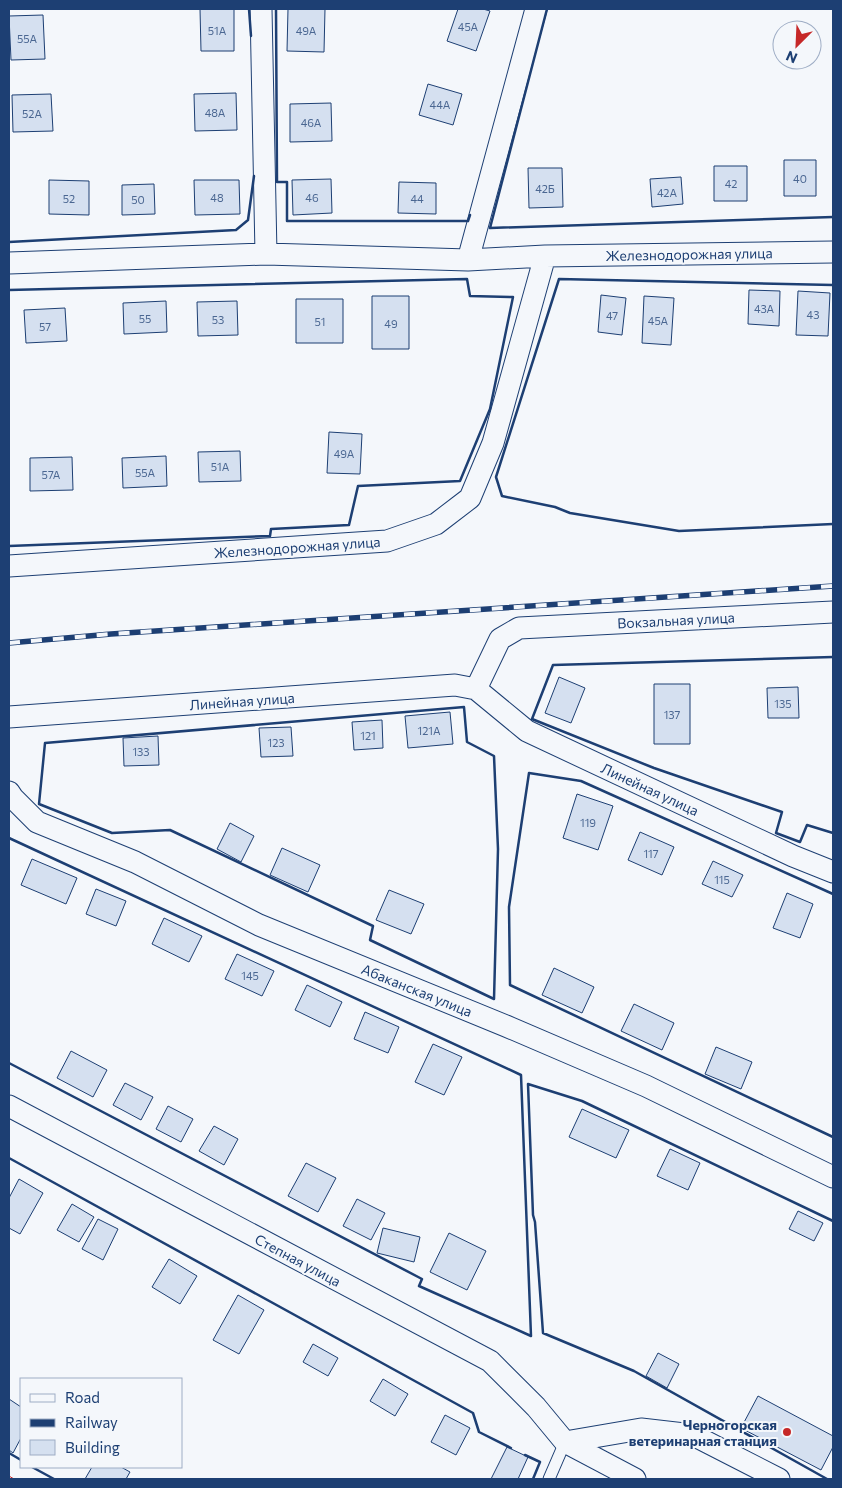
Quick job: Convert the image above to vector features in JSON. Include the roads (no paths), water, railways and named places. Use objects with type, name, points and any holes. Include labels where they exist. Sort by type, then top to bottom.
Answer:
[{"type":"street","points":[[261,9],[266,254]]},
{"type":"street","points":[[468,260],[536,9]]},
{"type":"street","name":"Железнодорожная улица","points":[[9,263],[266,254],[468,260],[545,256],[833,252]]},
{"type":"street","name":"Железнодорожная улица","points":[[9,566],[387,541],[436,524],[470,498],[493,442],[545,256]]},
{"type":"street","name":"Вокзальная улица","points":[[476,689],[500,639],[519,628],[833,612]]},
{"type":"street","name":"Линейная улица","points":[[9,717],[455,685],[476,689],[527,731],[793,856],[833,872]]},
{"type":"street","name":"Абаканская улица","points":[[9,792],[37,822],[135,862],[258,925],[506,1026],[646,1086],[833,1177]]},
{"type":"street","name":"Степная улица","points":[[9,1106],[490,1361],[536,1407],[565,1442],[635,1479]]},
{"type":"street","points":[[565,1442],[641,1429],[693,1435],[779,1479]]},
{"type":"lane","points":[[549,1479],[565,1442]]},
{"type":"railway","points":[[9,643],[111,634],[833,586]]},
{"type":"place","name":"Черногорская ветеринарная станция","points":[[787,1432]]}]
